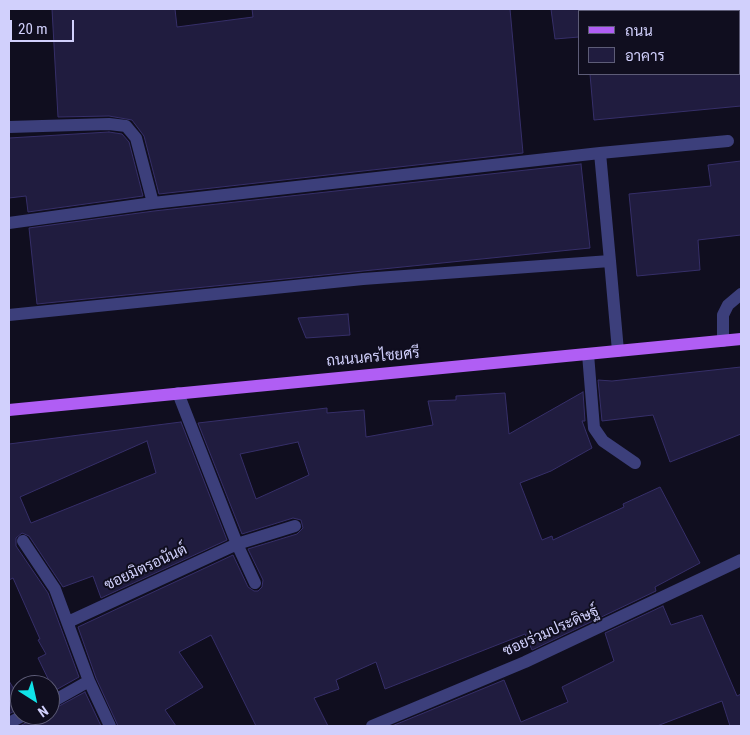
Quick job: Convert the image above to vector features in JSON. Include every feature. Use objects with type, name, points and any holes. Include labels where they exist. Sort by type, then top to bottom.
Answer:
[{"type":"main road","name":"ถนนนครไชยศรี","points":[[9,410],[741,339]]},
{"type":"street","points":[[9,127],[109,124],[126,126],[136,138],[153,203]]},
{"type":"street","points":[[9,223],[153,203],[600,153],[728,141]]},
{"type":"street","points":[[600,153],[618,351]]},
{"type":"street","points":[[9,315],[353,280],[610,261]]},
{"type":"street","points":[[723,341],[722,315],[728,305],[741,294]]},
{"type":"street","points":[[588,354],[594,428],[602,441],[635,463]]},
{"type":"street","points":[[178,393],[237,544],[255,583]]},
{"type":"street","name":"ซอยมิตรอนันต์","points":[[68,622],[237,544],[295,526]]},
{"type":"street","points":[[23,541],[56,589],[89,681],[110,726]]},
{"type":"street","name":"ซอยร่วมประดิษฐ์","points":[[372,726],[525,662],[741,560]]},
{"type":"street","points":[[60,697],[89,681]]},
{"type":"building","points":[[52,9],[175,9],[177,27],[253,17],[252,9],[510,9],[523,153],[159,194],[144,136],[132,120],[109,116],[58,117]]},
{"type":"building","points":[[551,9],[579,9],[578,37],[555,39]]},
{"type":"building","points":[[741,74],[741,106],[594,120],[590,75]]},
{"type":"building","points":[[109,132],[122,134],[129,142],[143,196],[28,212],[26,196],[9,198],[9,138]]},
{"type":"building","points":[[741,161],[741,235],[698,240],[700,270],[637,276],[629,194],[711,186],[708,165]]},
{"type":"building","points":[[581,164],[590,248],[37,304],[29,228],[154,211]]},
{"type":"building","points":[[348,314],[350,335],[306,338],[298,318]]},
{"type":"building","points":[[741,367],[741,434],[670,462],[653,415],[602,421],[598,380],[612,381]]},
{"type":"building","points":[[583,392],[585,421],[582,421],[592,448],[551,471],[520,483],[542,540],[552,536],[553,540],[624,507],[623,504],[660,487],[700,563],[655,587],[656,591],[532,650],[525,634],[385,689],[376,662],[336,680],[339,689],[314,698],[328,726],[256,726],[211,635],[179,652],[203,687],[165,710],[176,726],[118,726],[96,678],[78,627],[233,555],[248,587],[258,591],[262,587],[263,580],[248,549],[297,534],[303,528],[301,520],[293,518],[242,534],[198,423],[327,408],[327,413],[364,410],[366,437],[433,425],[428,401],[456,400],[456,396],[505,393],[509,434]],"holes":[[[298,442],[309,475],[256,499],[240,454]]]},
{"type":"building","points":[[181,422],[227,540],[101,598],[93,576],[63,587],[29,536],[22,533],[16,538],[16,546],[48,593],[79,677],[60,688],[60,675],[46,675],[38,658],[46,654],[38,640],[40,639],[13,578],[9,580],[9,444]],"holes":[[[147,441],[156,473],[31,523],[20,497]]]},
{"type":"building","points":[[663,606],[671,625],[702,615],[737,696],[741,694],[741,726],[730,726],[722,701],[657,726],[392,726],[504,680],[521,722],[568,702],[562,687],[614,661],[605,633]]},
{"type":"building","points":[[9,681],[10,713],[9,714]]},
{"type":"building","points":[[85,692],[101,726],[20,726],[60,725],[60,706]]}]
